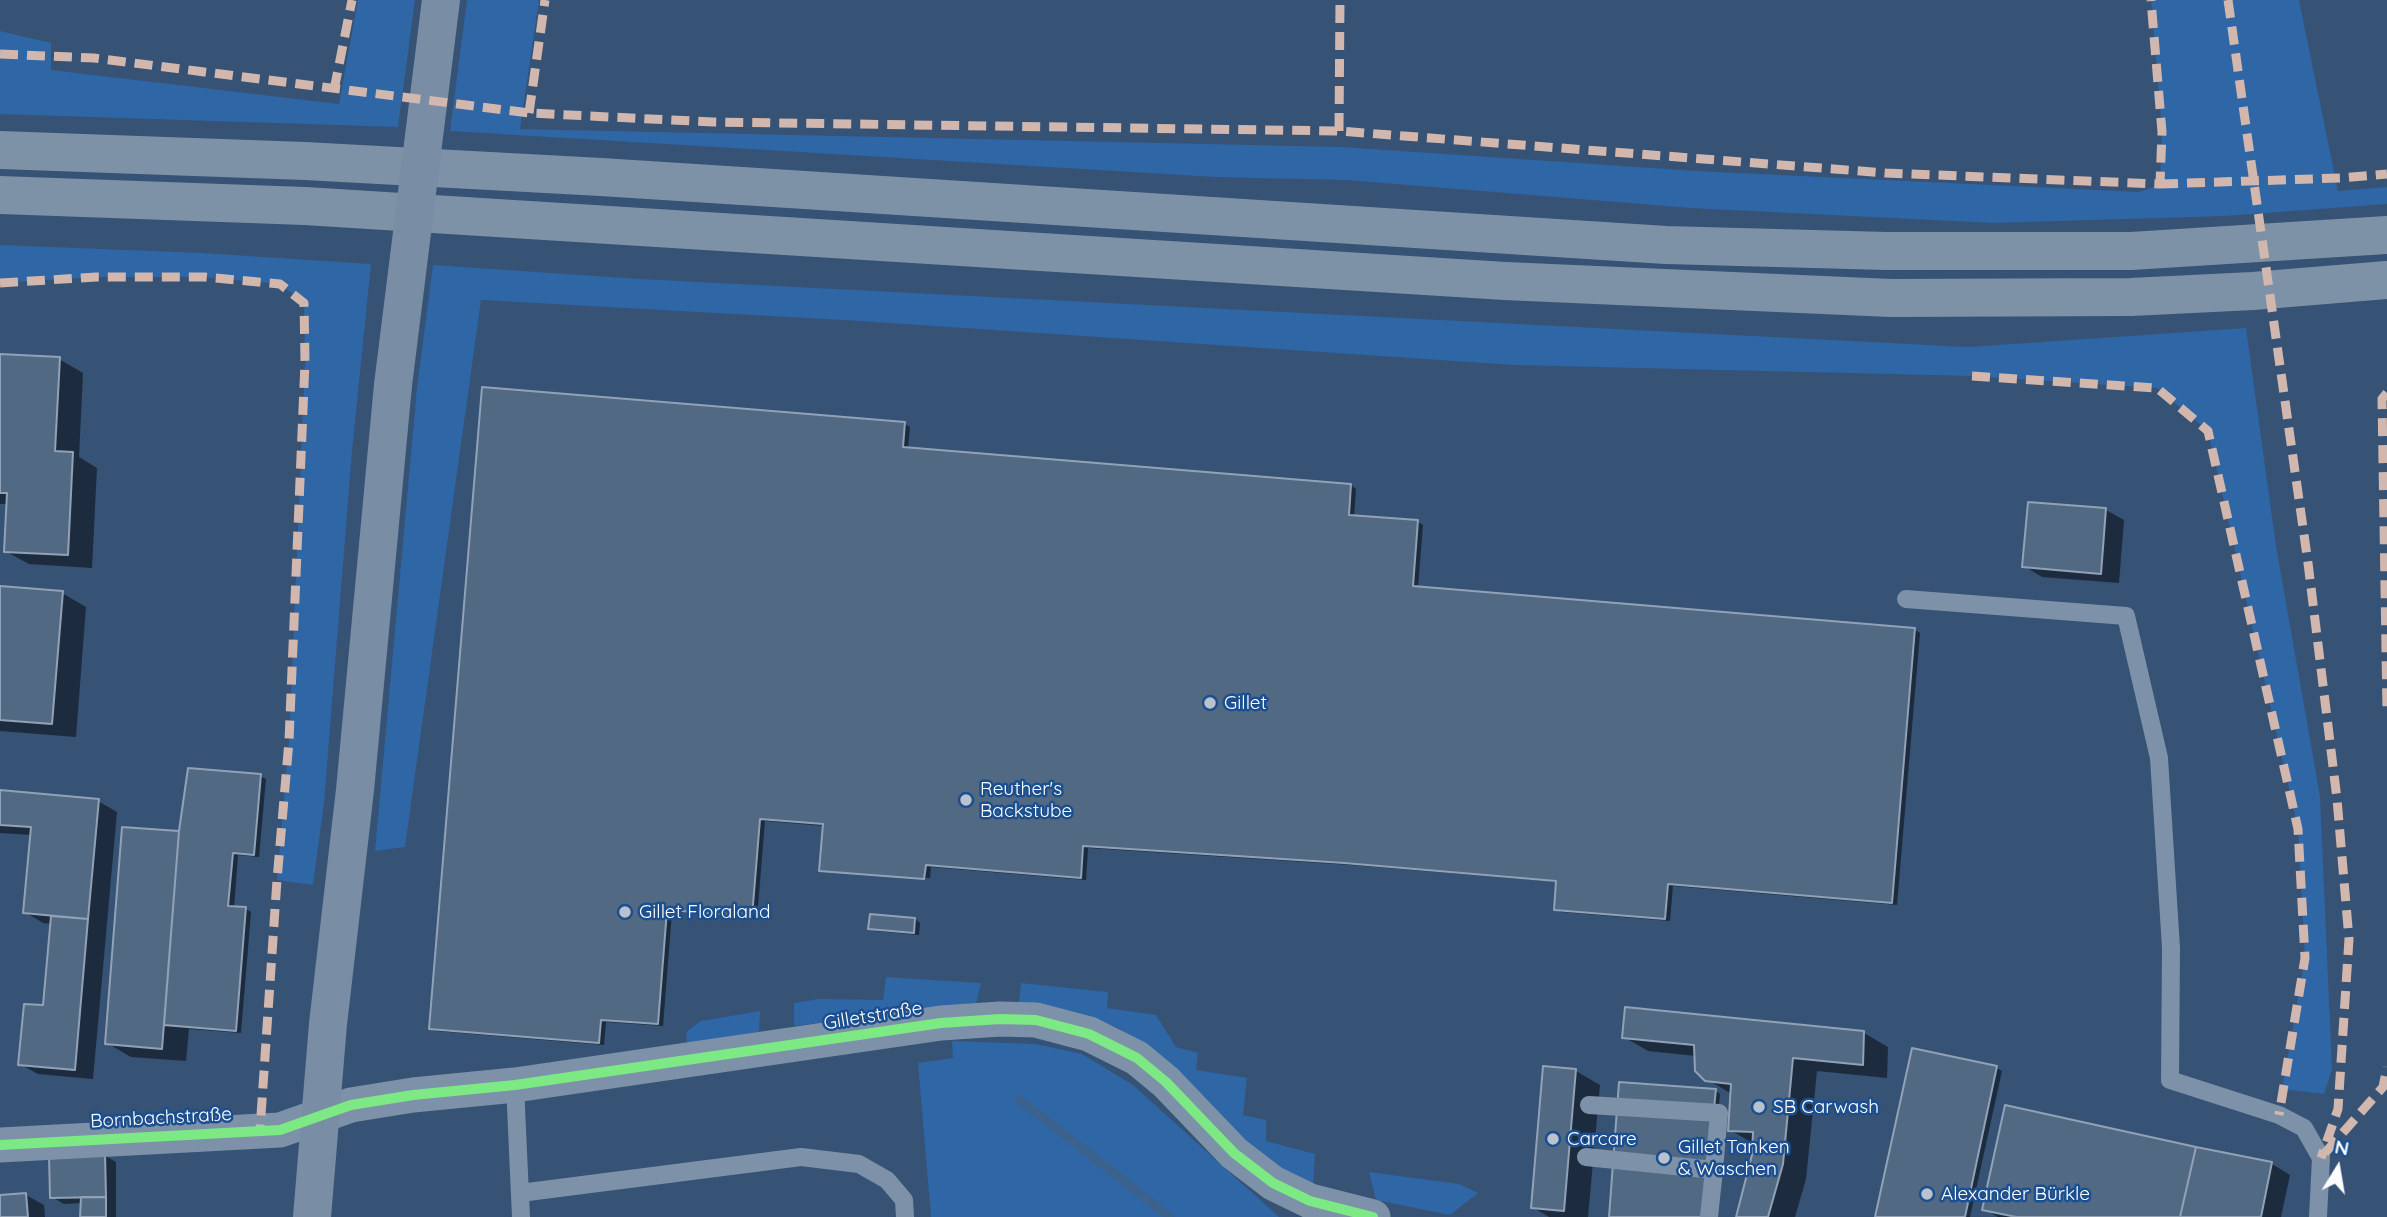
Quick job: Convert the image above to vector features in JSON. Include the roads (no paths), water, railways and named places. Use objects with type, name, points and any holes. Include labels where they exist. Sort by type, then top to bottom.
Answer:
[{"type":"highway","points":[[0,150],[305,161],[587,176],[1667,245],[1887,251],[2131,251],[2387,235]]},
{"type":"highway","points":[[0,195],[305,206],[1504,281],[1864,297],[2131,297],[2387,281]]},
{"type":"main road","points":[[312,1217],[326,1051],[355,790],[393,385],[441,0]]},
{"type":"street","name":"Gilletstraße","points":[[321,1116],[351,1105],[401,1097],[463,1088],[515,1085],[941,1023],[1000,1019],[1036,1020],[1089,1034],[1137,1058],[1166,1082],[1234,1153],[1273,1184],[1310,1201],[1373,1217]]},
{"type":"street","name":"Bornbachstraße","points":[[0,1145],[280,1130],[321,1116]]},
{"type":"lane","points":[[1906,599],[2126,616],[2159,758],[2171,948],[2170,1080],[2278,1115],[2304,1128],[2321,1158],[2318,1217]]},
{"type":"lane","points":[[515,1085],[522,1217]]},
{"type":"lane","points":[[1589,1105],[1719,1113],[1709,1217]]},
{"type":"lane","points":[[520,1193],[801,1157],[859,1164],[887,1180],[904,1200],[905,1217]]},
{"type":"lane","points":[[1586,1157],[1714,1170]]},
{"type":"waterway","points":[[1020,1100],[1170,1217]]},
{"type":"place","name":"Gillet","points":[[1210,703]]},
{"type":"place","name":"Reuther's Backstube","points":[[966,800]]},
{"type":"place","name":"Gillet Floraland","points":[[625,912]]},
{"type":"place","name":"SB Carwash","points":[[1759,1107]]},
{"type":"place","name":"Carcare","points":[[1553,1139]]},
{"type":"place","name":"Gillet Tanken & Waschen","points":[[1664,1158]]},
{"type":"place","name":"Alexander Bürkle","points":[[1927,1194]]}]
